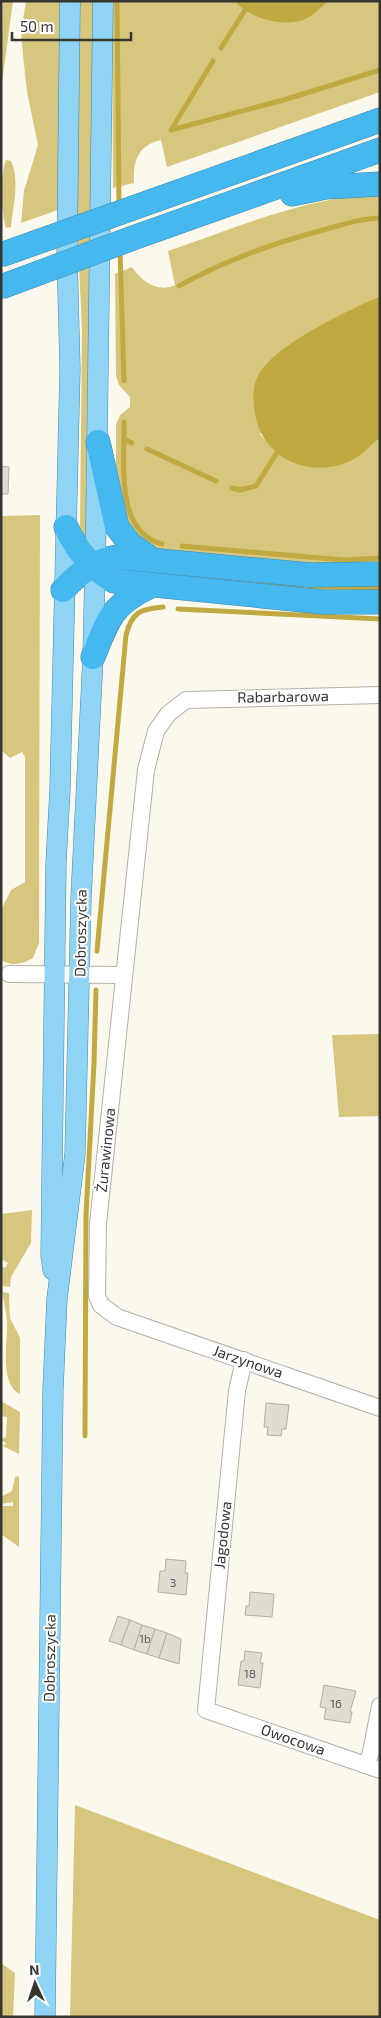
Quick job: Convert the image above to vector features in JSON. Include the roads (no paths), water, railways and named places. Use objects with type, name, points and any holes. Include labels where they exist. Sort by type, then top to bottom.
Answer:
[{"type":"highway","points":[[1,255],[378,120]]},
{"type":"highway","points":[[1,286],[380,150]]},
{"type":"highway","points":[[224,206],[326,187],[380,184]]},
{"type":"highway","points":[[98,442],[117,527],[130,544],[151,559]]},
{"type":"highway","points":[[66,526],[74,545],[104,576],[114,581],[323,602],[380,602]]},
{"type":"highway","points":[[63,590],[83,572],[112,558],[151,559],[310,575],[380,574]]},
{"type":"highway","points":[[93,657],[109,618],[119,605],[151,586]]},
{"type":"main road","name":"Dobroszycka","points":[[57,1299],[51,1256],[56,863],[60,789],[63,590],[70,368],[67,254],[70,1]]},
{"type":"main road","name":"Dobroszycka","points":[[45,2017],[53,1389],[57,1299],[75,1154],[83,846],[93,657],[98,442],[103,1]]},
{"type":"street","name":"Rabarbarowa","points":[[186,700],[380,695]]},
{"type":"street","name":"Żurawinowa","points":[[117,1317],[101,1305],[96,1288],[98,1224],[123,975],[146,770],[156,731],[168,714],[186,700]]},
{"type":"street","name":"Dobroszycka","points":[[9,974],[55,974]]},
{"type":"street","points":[[55,974],[123,975]]},
{"type":"street","name":"Jarzynowa","points":[[117,1317],[380,1408]]},
{"type":"street","name":"Jagodowa","points":[[206,1710],[237,1391],[244,1360]]},
{"type":"street","points":[[373,1768],[371,1752],[380,1706]]},
{"type":"street","name":"Owocowa","points":[[206,1710],[373,1768]]},
{"type":"waterway","points":[[117,1],[119,205]]},
{"type":"waterway","points":[[221,48],[245,10]]},
{"type":"waterway","points":[[213,61],[171,130],[287,99],[380,70]]},
{"type":"waterway","points":[[179,286],[229,262],[280,243],[348,223],[380,218]]},
{"type":"waterway","points":[[120,249],[124,381]]},
{"type":"waterway","points":[[124,422],[125,493],[129,510],[136,525],[147,537],[162,544]]},
{"type":"waterway","points":[[124,439],[132,443]]},
{"type":"waterway","points":[[147,449],[216,481]]},
{"type":"waterway","points":[[232,488],[240,490],[256,486],[276,454]]},
{"type":"waterway","points":[[182,546],[344,560],[380,558]]},
{"type":"waterway","points":[[264,583],[301,586]]},
{"type":"waterway","points":[[309,586],[380,588]]},
{"type":"waterway","points":[[97,951],[126,635],[131,621],[138,613],[148,609],[163,607]]},
{"type":"waterway","points":[[178,609],[380,619]]},
{"type":"waterway","points":[[85,1436],[86,1215],[96,990]]}]
